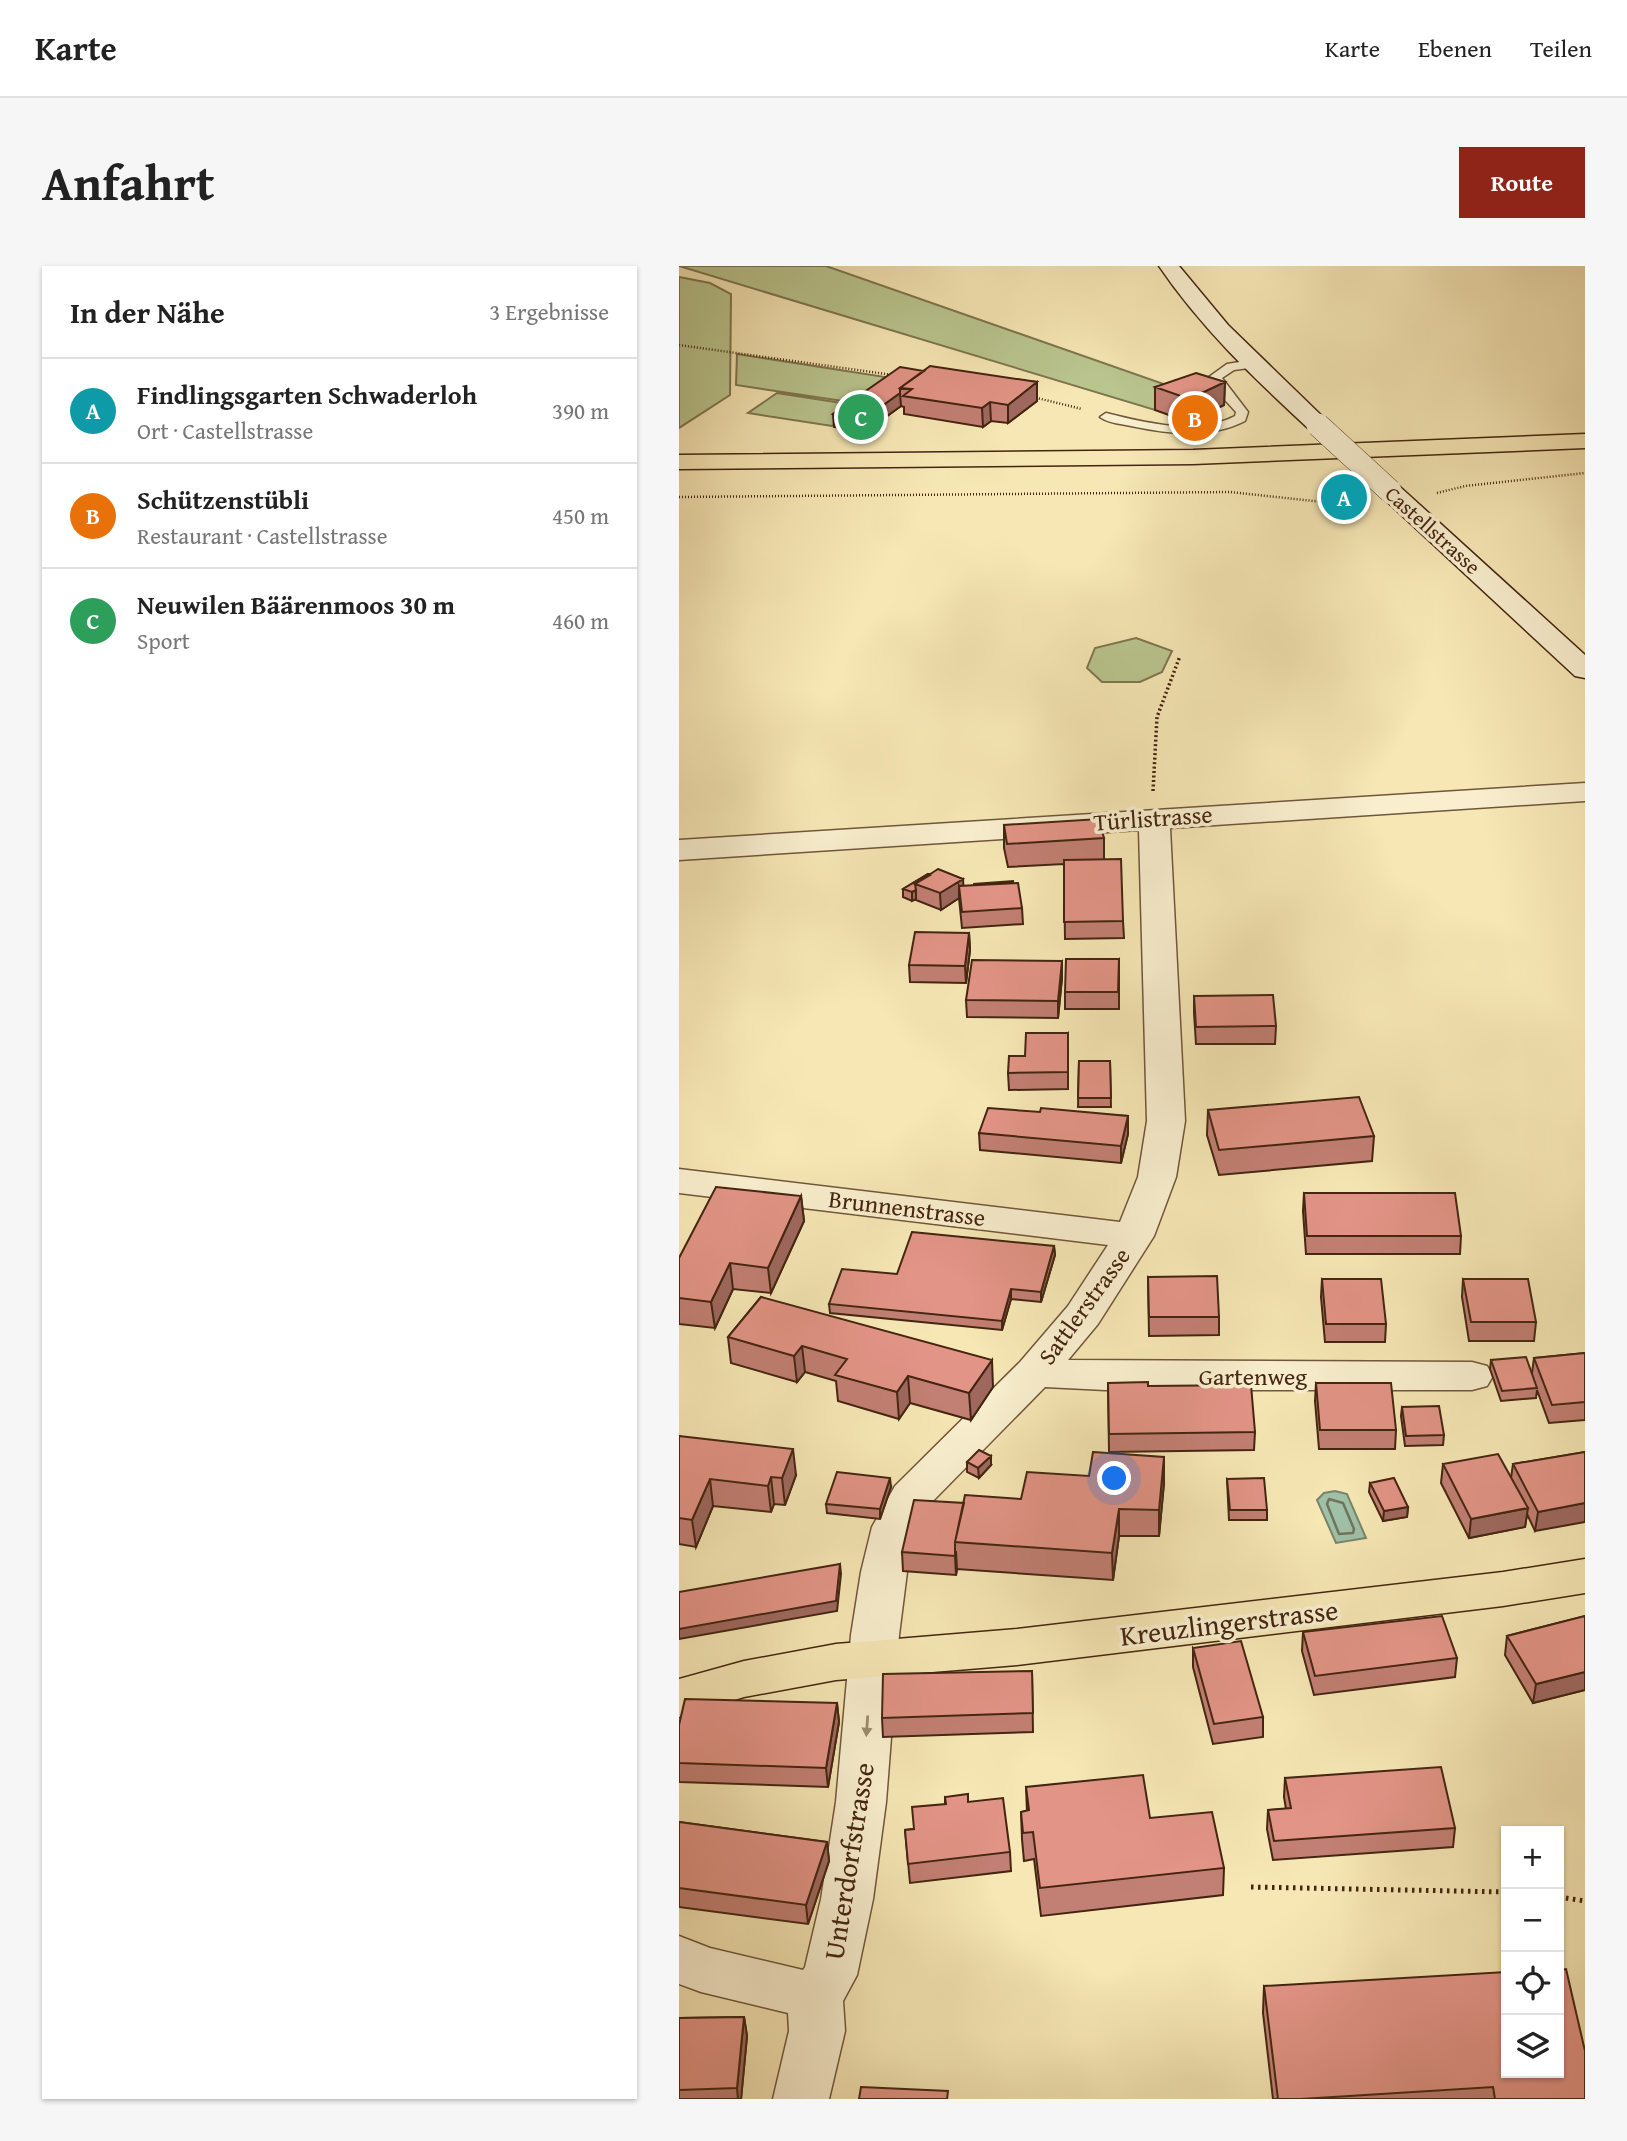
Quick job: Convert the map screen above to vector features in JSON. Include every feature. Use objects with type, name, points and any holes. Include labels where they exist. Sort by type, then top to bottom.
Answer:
[{"type":"main road","points":[[679,462],[1193,457],[1585,440]]},
{"type":"main road","points":[[679,474],[1192,470],[1585,453]]},
{"type":"main road","name":"Kreuzlingerstrasse","points":[[679,1698],[793,1668],[872,1658],[1017,1647],[1503,1590],[1585,1576]]},
{"type":"street","name":"Castellstrasse","points":[[1169,266],[1198,306],[1252,364],[1585,670]]},
{"type":"street","name":"Türlistrasse","points":[[679,850],[1585,792]]},
{"type":"street","name":"Sattlerstrasse","points":[[872,1658],[884,1572],[895,1527],[903,1509],[911,1497],[1035,1372],[1083,1315],[1134,1236],[1157,1177],[1166,1121],[1154,818]]},
{"type":"street","name":"Brunnenstrasse","points":[[679,1181],[1134,1236]]},
{"type":"street","name":"Gartenweg","points":[[1035,1372],[1104,1376],[1472,1376]]},
{"type":"street","name":"Unterdorfstrasse","points":[[815,1996],[830,1975],[847,1899],[861,1802],[872,1658]]},
{"type":"street","points":[[679,1959],[701,1969],[815,1996],[817,2031],[801,2099]]},
{"type":"lane","points":[[1106,417],[1133,424],[1174,428],[1233,423],[1241,418],[1242,412],[1219,386],[1215,377],[1231,367],[1252,364]]},
{"type":"path","points":[[679,345],[893,375]]},
{"type":"path","points":[[1022,396],[1106,417]]},
{"type":"path","points":[[679,497],[1230,492],[1362,506],[1397,497],[1465,486],[1585,473]]},
{"type":"path","points":[[1154,818],[1157,716],[1180,656]]},
{"type":"path","points":[[1251,1887],[1501,1892]]},
{"type":"path","points":[[1564,1898],[1585,1900]]},
{"type":"shaded area","points":[[679,266],[826,266],[1195,395],[1155,410]]},
{"type":"shaded area","points":[[679,277],[710,283],[731,294],[730,395],[679,428]]},
{"type":"shaded area","points":[[737,354],[898,379],[863,404],[736,385]]},
{"type":"shaded area","points":[[777,393],[861,406],[832,426],[748,413]]},
{"type":"shaded area","points":[[1136,638],[1172,651],[1162,672],[1140,682],[1102,682],[1087,668],[1095,648]]},
{"type":"water","points":[[1335,1491],[1347,1494],[1366,1538],[1336,1543],[1317,1500],[1324,1493]]},
{"type":"building","points":[[930,366],[1037,382],[1008,405],[990,402],[982,408],[903,396],[912,389],[900,388]]},
{"type":"building","points":[[900,367],[924,371],[900,388],[900,393],[864,419],[833,414]]},
{"type":"building","points":[[1196,373],[1225,382],[1189,399],[1155,387]]},
{"type":"building","points":[[1099,819],[1104,838],[1007,844],[1004,825]]},
{"type":"building","points":[[1121,859],[1123,921],[1064,922],[1064,860]]},
{"type":"building","points":[[938,869],[963,879],[940,893],[915,884]]},
{"type":"building","points":[[930,875],[915,884],[916,890],[912,892],[903,889]]},
{"type":"building","points":[[1013,883],[974,885],[974,884]]},
{"type":"building","points":[[1018,883],[1022,908],[962,912],[959,886]]},
{"type":"building","points":[[915,932],[969,933],[965,966],[909,965]]},
{"type":"building","points":[[1066,959],[1119,959],[1118,992],[1065,992]]},
{"type":"building","points":[[972,960],[1062,961],[1058,1001],[966,1000]]},
{"type":"building","points":[[1273,995],[1276,1026],[1196,1027],[1194,996]]},
{"type":"building","points":[[1026,1033],[1068,1033],[1068,1072],[1008,1073],[1009,1056],[1025,1056]]},
{"type":"building","points":[[1079,1061],[1110,1061],[1111,1098],[1078,1098]]},
{"type":"building","points":[[1359,1097],[1374,1136],[1219,1150],[1208,1110]]},
{"type":"building","points":[[988,1108],[1040,1112],[1041,1108],[1128,1116],[1121,1146],[979,1133]]},
{"type":"building","points":[[716,1187],[801,1196],[768,1268],[730,1263],[711,1302],[679,1298],[679,1258]]},
{"type":"building","points":[[1304,1193],[1455,1193],[1461,1236],[1307,1236]]},
{"type":"building","points":[[912,1232],[1054,1246],[1041,1292],[1011,1289],[1002,1321],[829,1304],[842,1269],[897,1274]]},
{"type":"building","points":[[1217,1276],[1219,1317],[1149,1317],[1148,1277]]},
{"type":"building","points":[[1322,1279],[1381,1279],[1386,1324],[1326,1324]]},
{"type":"building","points":[[1463,1279],[1528,1279],[1536,1322],[1471,1322]]},
{"type":"building","points":[[761,1297],[992,1360],[969,1393],[908,1376],[897,1392],[835,1375],[847,1359],[802,1346],[794,1356],[728,1337]]},
{"type":"building","points":[[1585,1353],[1585,1402],[1552,1405],[1534,1358]]},
{"type":"building","points":[[1526,1357],[1537,1388],[1502,1391],[1491,1360]]},
{"type":"building","points":[[1148,1382],[1148,1386],[1251,1385],[1255,1432],[1109,1434],[1108,1383]]},
{"type":"building","points":[[1316,1383],[1391,1383],[1396,1430],[1320,1430]]},
{"type":"building","points":[[1439,1406],[1444,1435],[1406,1436],[1402,1407]]},
{"type":"building","points":[[679,1436],[793,1449],[782,1478],[771,1477],[768,1486],[710,1479],[692,1520],[679,1518]]},
{"type":"building","points":[[979,1450],[991,1456],[978,1468],[967,1462]]},
{"type":"building","points":[[1093,1452],[1164,1457],[1159,1510],[1119,1509],[1112,1553],[955,1542],[965,1495],[1021,1499],[1027,1472],[1089,1476]]},
{"type":"building","points":[[1585,1452],[1585,1503],[1538,1512],[1513,1464]]},
{"type":"building","points":[[1498,1454],[1528,1508],[1471,1519],[1443,1464]]},
{"type":"building","points":[[837,1472],[890,1478],[880,1509],[826,1504]]},
{"type":"building","points":[[1264,1478],[1267,1510],[1230,1510],[1227,1479]]},
{"type":"building","points":[[1394,1478],[1408,1507],[1384,1511],[1370,1483]]},
{"type":"building","points":[[914,1500],[964,1503],[955,1542],[955,1556],[902,1552]]},
{"type":"building","points":[[840,1564],[836,1601],[679,1629],[679,1592]]},
{"type":"building","points":[[1442,1616],[1457,1658],[1315,1676],[1303,1632]]},
{"type":"building","points":[[1585,1616],[1585,1672],[1536,1684],[1507,1636]]},
{"type":"building","points":[[1241,1641],[1263,1717],[1214,1724],[1193,1648]]},
{"type":"building","points":[[1032,1671],[1033,1713],[882,1718],[883,1674]]},
{"type":"building","points":[[685,1699],[837,1703],[826,1768],[679,1763],[679,1725]]},
{"type":"building","points":[[1441,1767],[1455,1828],[1274,1841],[1268,1810],[1291,1808],[1285,1778]]},
{"type":"building","points":[[1143,1775],[1150,1818],[1212,1812],[1224,1868],[1040,1888],[1033,1832],[1023,1833],[1021,1812],[1029,1810],[1026,1787]]},
{"type":"building","points":[[968,1794],[968,1802],[1003,1798],[1010,1852],[908,1864],[905,1830],[914,1829],[912,1807],[946,1804],[945,1797]]},
{"type":"building","points":[[679,1822],[827,1842],[806,1905],[679,1888]]},
{"type":"building","points":[[1564,1969],[1585,2051],[1585,2099],[1495,2099],[1493,2087],[1278,2099],[1264,1986],[1501,1972],[1501,2078],[1564,2078]]},
{"type":"building","points":[[744,2017],[737,2088],[679,2090],[679,2018]]},
{"type":"building","points":[[861,2087],[948,2091],[947,2099],[859,2099]]},
{"type":"place","name":"Neuwilen Bäärenmoos 30 m","points":[[861,417]]},
{"type":"place","name":"Schützenstübli","points":[[1195,418]]},
{"type":"place","name":"Findlingsgarten Schwaderloh","points":[[1344,497]]}]
